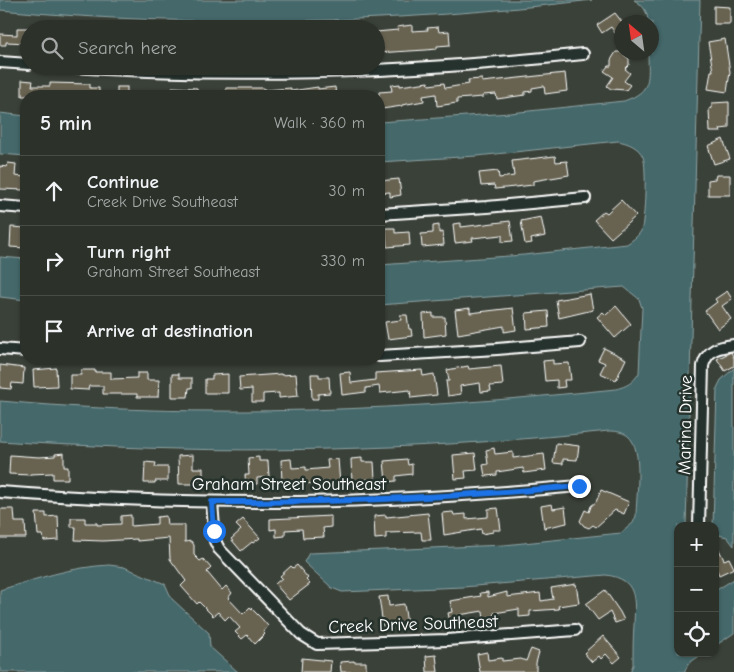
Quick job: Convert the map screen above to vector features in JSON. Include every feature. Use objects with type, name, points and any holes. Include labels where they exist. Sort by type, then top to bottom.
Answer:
[{"type":"street","points":[[385,69],[467,65],[582,54]]},
{"type":"street","points":[[0,62],[20,63]]},
{"type":"street","points":[[385,214],[585,198]]},
{"type":"street","points":[[0,206],[20,208]]},
{"type":"street","points":[[385,356],[580,342]]},
{"type":"street","name":"Marina Drive","points":[[699,522],[703,366],[710,352],[718,347],[734,345]]},
{"type":"street","points":[[0,349],[20,351]]},
{"type":"street","name":"Graham Street Southeast","points":[[0,492],[103,498],[272,502],[398,499],[579,486]]},
{"type":"street","name":"Creek Drive Southeast","points":[[212,502],[216,541],[219,549],[301,634],[317,644],[447,640],[575,630]]},
{"type":"water","points":[[0,0],[592,0],[444,14],[321,20],[148,19],[0,10]]},
{"type":"water","points":[[634,0],[700,0],[686,522],[674,522],[674,657],[698,657],[689,663],[684,672],[630,672],[633,665],[634,599],[629,586],[616,577],[606,575],[463,587],[342,592],[332,588],[304,562],[309,553],[504,545],[621,533],[633,523],[636,516],[638,474],[638,462],[633,442],[622,433],[609,431],[486,442],[364,448],[241,450],[117,447],[0,441],[0,401],[154,410],[308,410],[385,407],[539,396],[616,389],[629,384],[639,373],[642,308],[639,299],[624,287],[385,305],[385,265],[524,255],[627,244],[640,233],[644,216],[645,171],[643,157],[639,151],[629,144],[618,141],[477,156],[385,162],[385,122],[510,113],[624,101],[640,93],[647,83],[648,60],[659,60],[659,15],[647,15],[644,9]]},
{"type":"water","points":[[0,113],[20,115],[20,156],[0,154]]},
{"type":"water","points":[[0,257],[20,259],[20,299],[0,297]]},
{"type":"water","points":[[734,368],[734,546],[727,537],[719,535],[719,522],[713,522],[717,388],[721,380]]},
{"type":"water","points":[[109,565],[124,567],[165,584],[172,599],[209,633],[210,647],[238,672],[0,672],[0,590],[67,571]]},
{"type":"water","points":[[734,579],[734,633],[719,643],[719,612],[719,588]]},
{"type":"building","points":[[714,6],[730,7],[730,24],[714,24]]},
{"type":"building","points":[[615,13],[617,15],[614,15],[614,31],[611,27],[602,33],[597,25]]},
{"type":"building","points":[[412,25],[412,31],[438,27],[439,32],[449,31],[450,45],[437,46],[437,49],[385,52],[385,31],[398,30],[397,27]]},
{"type":"building","points":[[17,28],[20,28],[20,43],[6,42],[6,45],[0,45],[0,34],[17,35]]},
{"type":"building","points":[[725,39],[730,72],[727,92],[708,89],[711,71],[713,71],[708,42]]},
{"type":"building","points":[[614,55],[614,60],[629,60],[629,65],[625,69],[630,73],[624,81],[630,85],[626,90],[611,89],[607,86],[613,77],[604,71],[608,66],[611,66],[611,60]]},
{"type":"building","points":[[565,73],[567,91],[545,94],[544,86],[532,88],[532,91],[525,92],[525,95],[497,99],[496,94],[483,95],[483,97],[457,99],[457,103],[437,106],[436,94],[423,96],[424,101],[385,109],[385,92],[392,91],[391,85],[400,84],[400,86],[428,82],[429,85],[444,83],[445,88],[469,84],[468,80],[482,79],[482,82]]},
{"type":"building","points":[[22,80],[33,81],[32,86],[50,86],[50,83],[90,84],[90,88],[99,88],[99,90],[22,90]]},
{"type":"building","points":[[117,87],[127,87],[127,90],[117,90]]},
{"type":"building","points":[[172,87],[197,88],[197,90],[172,90]]},
{"type":"building","points":[[335,87],[335,90],[298,90]]},
{"type":"building","points":[[226,88],[264,88],[264,90],[226,90]]},
{"type":"building","points":[[291,88],[291,90],[264,90]]},
{"type":"building","points":[[729,102],[729,128],[720,129],[721,132],[710,132],[709,109],[712,108],[712,103]]},
{"type":"building","points":[[723,139],[730,159],[714,164],[708,146]]},
{"type":"building","points":[[555,156],[556,162],[567,161],[569,175],[533,181],[533,185],[495,189],[494,185],[481,186],[479,173],[498,171],[499,178],[514,176],[512,161]]},
{"type":"building","points":[[8,163],[16,164],[15,176],[20,176],[20,190],[0,189],[0,166],[7,167]]},
{"type":"building","points":[[716,175],[730,175],[730,195],[708,195],[708,180],[715,179]]},
{"type":"building","points":[[399,179],[401,195],[390,197],[390,192],[385,192],[385,180]]},
{"type":"building","points":[[621,200],[636,216],[611,238],[594,220],[604,211],[607,213]]},
{"type":"building","points":[[541,217],[545,236],[531,239],[532,243],[525,244],[521,221]]},
{"type":"building","points":[[510,221],[513,241],[502,242],[502,235],[472,238],[473,241],[455,243],[453,224],[461,223],[461,227]]},
{"type":"building","points":[[439,225],[439,233],[443,232],[444,245],[422,247],[421,234],[433,233],[433,226]]},
{"type":"building","points":[[11,227],[20,228],[20,248],[10,247]]},
{"type":"building","points":[[386,228],[395,228],[395,233],[409,232],[410,245],[387,247]]},
{"type":"building","points":[[727,291],[732,299],[722,306],[731,319],[718,329],[705,311],[717,302],[715,299]]},
{"type":"building","points":[[590,294],[593,310],[559,318],[556,300]]},
{"type":"building","points":[[616,306],[631,324],[615,338],[597,317],[603,312],[606,315]]},
{"type":"building","points":[[470,308],[470,313],[513,308],[516,330],[504,332],[504,326],[458,334],[455,310]]},
{"type":"building","points":[[548,311],[549,327],[527,329],[526,313]]},
{"type":"building","points":[[433,313],[433,317],[445,317],[446,334],[424,337],[423,314]]},
{"type":"building","points":[[400,315],[407,315],[412,336],[388,339],[385,322],[401,320]]},
{"type":"building","points":[[604,348],[626,359],[616,380],[600,373],[605,363],[598,360]]},
{"type":"building","points":[[731,352],[734,358],[734,366],[725,371],[717,359]]},
{"type":"building","points":[[553,360],[553,364],[569,363],[571,380],[564,380],[565,387],[557,388],[557,380],[545,381],[543,361]]},
{"type":"building","points":[[0,365],[24,368],[23,384],[12,383],[11,389],[0,388]]},
{"type":"building","points":[[468,366],[469,369],[501,366],[503,385],[490,386],[491,391],[481,392],[480,383],[460,386],[461,394],[448,396],[446,381],[449,381],[447,370]]},
{"type":"building","points":[[56,368],[57,386],[34,387],[33,370]]},
{"type":"building","points":[[81,370],[111,372],[111,379],[137,378],[137,373],[147,373],[147,380],[159,380],[158,397],[137,397],[137,394],[103,394],[103,386],[89,386],[88,390],[70,389],[70,375],[81,375]]},
{"type":"building","points":[[422,370],[423,376],[434,374],[437,395],[411,398],[410,390],[380,393],[379,386],[366,388],[366,392],[342,395],[340,373],[350,372],[351,383],[375,380],[375,373]]},
{"type":"building","points":[[172,374],[179,374],[179,378],[192,378],[192,388],[189,388],[188,397],[172,397]]},
{"type":"building","points":[[228,374],[228,393],[205,393],[205,379],[212,379],[212,375]]},
{"type":"building","points":[[296,374],[298,396],[279,398],[279,393],[263,394],[263,402],[252,402],[252,389],[240,390],[239,377]]},
{"type":"building","points":[[311,374],[319,374],[319,377],[329,377],[330,393],[318,394],[318,399],[312,399]]},
{"type":"building","points":[[556,443],[579,446],[577,460],[563,459],[563,464],[553,463]]},
{"type":"building","points":[[494,448],[495,454],[513,452],[513,458],[544,454],[546,470],[524,473],[523,468],[485,476],[483,465],[488,464],[486,450]]},
{"type":"building","points":[[64,453],[64,467],[68,467],[68,479],[53,479],[53,473],[9,474],[10,455],[39,457],[55,456],[55,454]]},
{"type":"building","points":[[475,453],[477,470],[465,471],[466,478],[455,479],[453,455]]},
{"type":"building","points":[[193,455],[193,468],[203,468],[203,484],[179,484],[178,456]]},
{"type":"building","points":[[259,457],[259,461],[268,461],[269,477],[257,478],[257,484],[246,485],[245,475],[249,475],[248,458]]},
{"type":"building","points":[[362,458],[362,462],[374,462],[375,479],[362,480],[362,483],[352,483],[351,459]]},
{"type":"building","points":[[291,459],[292,468],[306,467],[306,470],[328,468],[327,460],[338,459],[340,484],[328,484],[328,482],[290,485],[289,482],[282,482],[281,460]]},
{"type":"building","points":[[407,459],[408,465],[412,464],[412,474],[396,476],[396,481],[386,482],[384,461]]},
{"type":"building","points":[[145,462],[156,463],[155,467],[168,467],[168,481],[144,483]]},
{"type":"building","points":[[601,490],[629,502],[624,514],[615,510],[596,527],[593,525],[589,528],[580,521],[585,510],[589,512],[591,506],[596,502]]},
{"type":"building","points":[[552,504],[553,509],[565,507],[567,523],[544,528],[541,506]]},
{"type":"building","points":[[498,508],[501,530],[493,530],[493,532],[482,534],[481,529],[444,535],[442,513],[466,514],[466,519],[488,517],[488,509]]},
{"type":"building","points":[[0,509],[14,509],[15,522],[25,522],[26,538],[0,538]]},
{"type":"building","points":[[36,513],[46,513],[46,517],[58,516],[59,540],[44,541],[43,535],[38,535]]},
{"type":"building","points":[[428,513],[431,540],[422,540],[421,532],[386,533],[386,538],[375,539],[374,516],[386,515],[386,517]]},
{"type":"building","points":[[131,515],[131,526],[157,524],[157,517],[166,516],[167,525],[185,525],[185,542],[191,541],[194,545],[194,555],[200,561],[203,559],[211,568],[207,572],[222,590],[226,586],[232,593],[228,598],[243,614],[250,607],[262,619],[268,626],[263,632],[265,634],[255,644],[247,635],[242,639],[235,632],[240,628],[229,616],[225,620],[218,612],[213,616],[199,602],[197,604],[181,586],[186,581],[170,559],[169,538],[137,541],[137,539],[75,540],[76,527],[71,527],[71,518],[85,518],[85,523],[97,523],[97,525],[121,524],[121,516]]},
{"type":"building","points":[[331,516],[331,527],[323,528],[324,537],[303,538],[302,529],[285,530],[285,536],[276,537],[276,529],[270,530],[270,519]]},
{"type":"building","points":[[243,519],[260,538],[241,551],[231,539],[241,530],[236,525]]},
{"type":"building","points":[[719,549],[724,560],[729,558],[734,568],[719,575]]},
{"type":"building","points":[[297,565],[308,578],[306,580],[310,584],[289,600],[275,584],[282,578],[280,576],[291,566],[293,568]]},
{"type":"building","points":[[576,584],[579,603],[558,606],[559,609],[530,611],[530,616],[519,617],[519,609],[494,613],[494,619],[484,621],[483,611],[459,615],[460,621],[450,622],[448,613],[452,612],[450,601],[481,596],[480,593],[488,592],[488,597],[507,592],[507,597],[540,593],[541,601],[553,599],[551,588]]},
{"type":"building","points":[[605,590],[624,620],[615,623],[610,612],[598,620],[586,604]]},
{"type":"building","points":[[388,596],[389,606],[404,604],[407,624],[383,626],[379,597]]},
{"type":"building","points":[[603,636],[621,657],[614,663],[606,654],[601,659],[599,656],[592,662],[584,653]]},
{"type":"building","points":[[531,649],[539,652],[536,672],[480,672],[477,654],[487,652],[488,660],[502,658],[502,661],[521,659],[526,661]]},
{"type":"building","points":[[436,655],[438,672],[427,672],[426,656]]},
{"type":"building","points":[[302,658],[331,661],[330,672],[301,672]]},
{"type":"building","points":[[340,662],[366,662],[366,672],[341,672]]},
{"type":"route","points":[[214,531],[212,502],[388,500],[579,486]]}]
